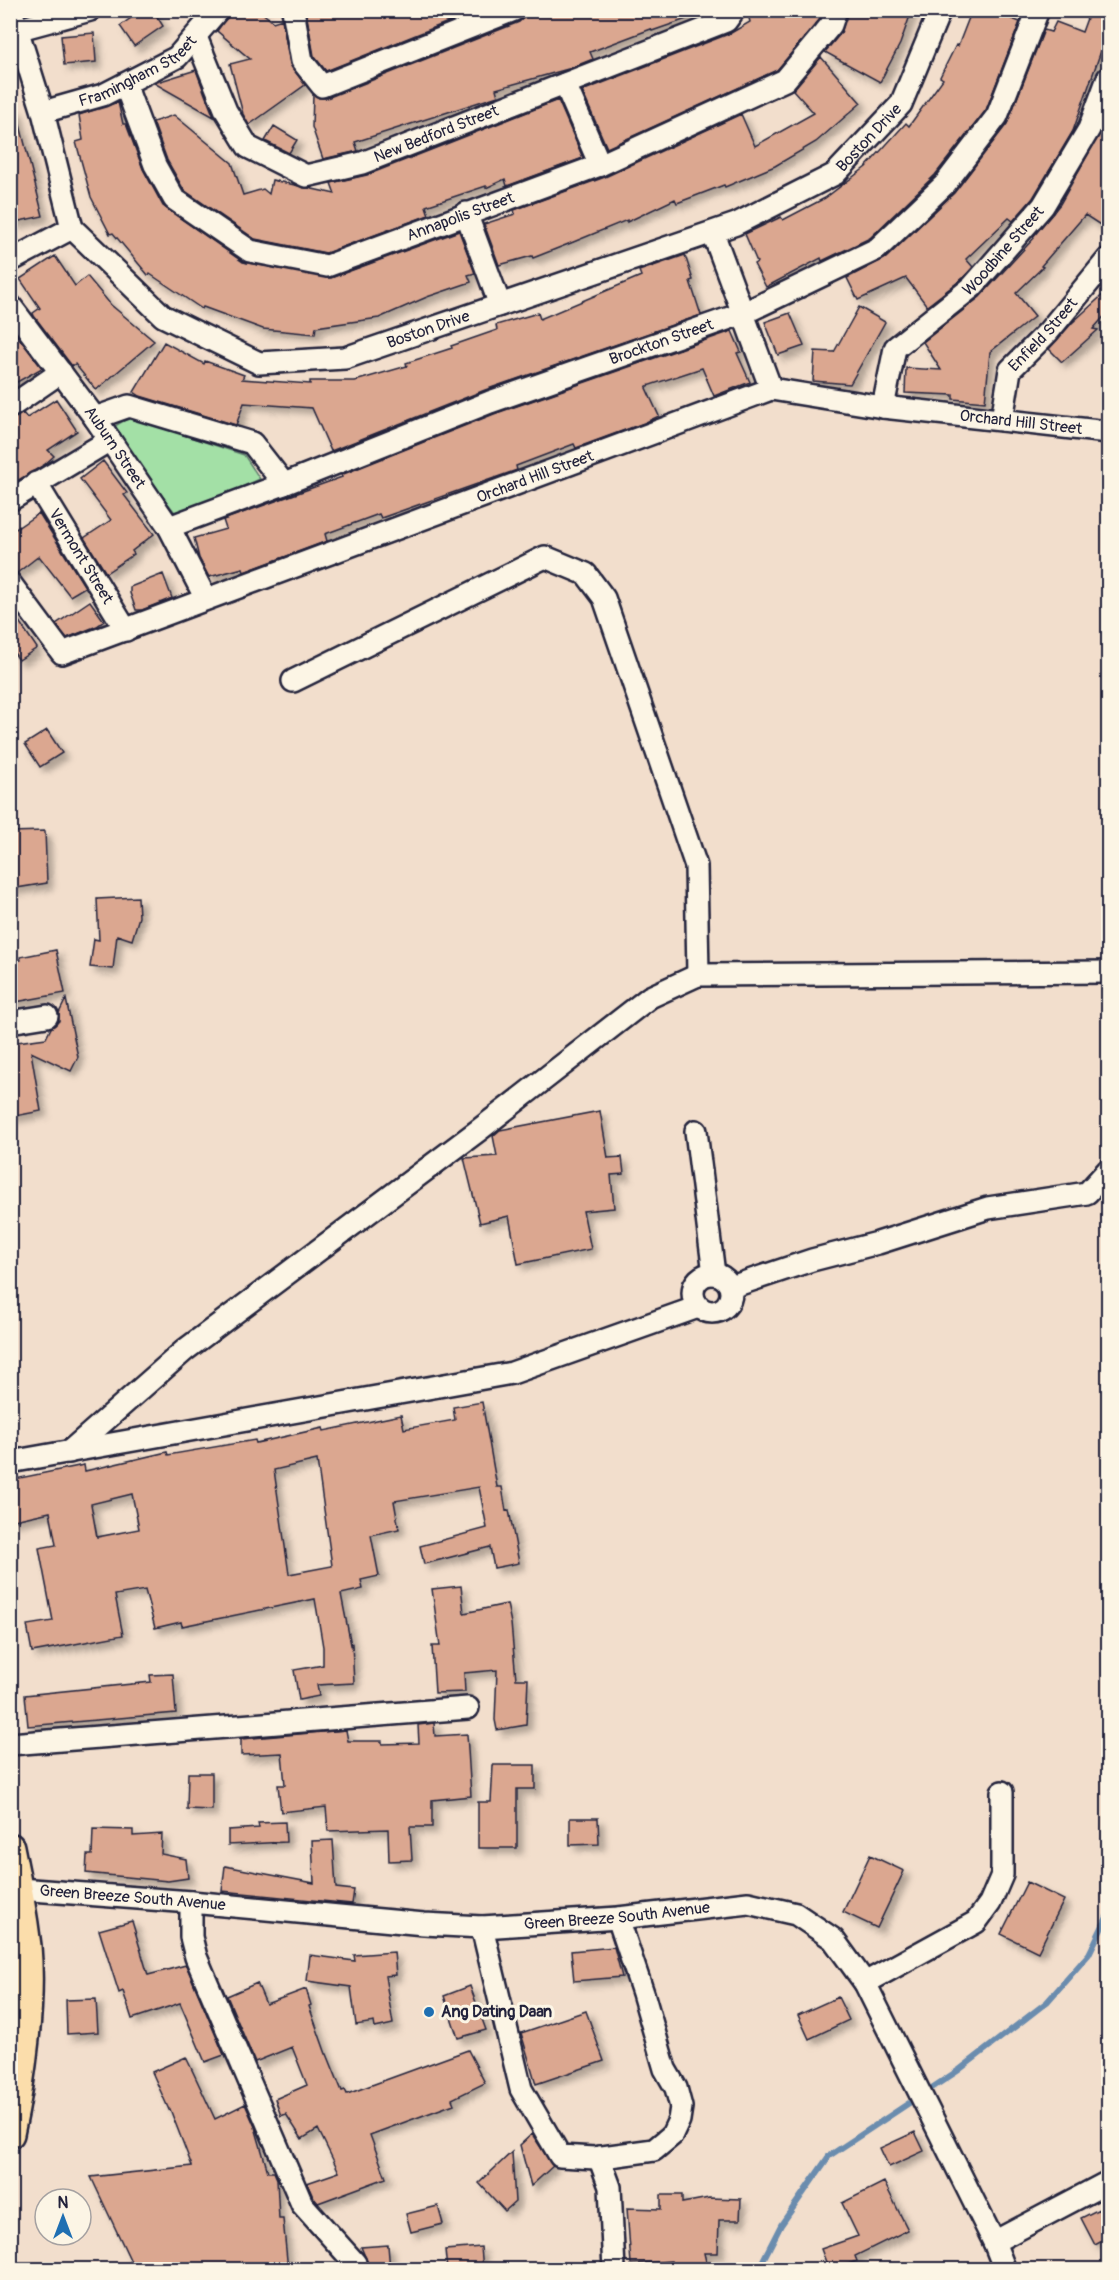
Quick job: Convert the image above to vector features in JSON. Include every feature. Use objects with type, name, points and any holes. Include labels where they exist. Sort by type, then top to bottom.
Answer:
[{"type":"main road","points":[[10,1847],[19,1889],[27,1949],[26,2011],[21,2068],[10,2134]]},
{"type":"street","points":[[10,261],[72,228],[43,112],[14,20],[90,10]]},
{"type":"street","name":"Framingham Street","points":[[43,112],[103,95],[177,57],[196,38],[218,10]]},
{"type":"street","points":[[293,10],[302,61],[322,86],[514,10]]},
{"type":"street","name":"New Bedford Street","points":[[196,38],[226,111],[248,147],[306,176],[362,164],[726,21],[734,10]]},
{"type":"street","name":"Annapolis Street","points":[[125,84],[155,165],[174,200],[249,251],[327,266],[600,165],[785,80],[831,25],[836,10]]},
{"type":"street","name":"Boston Drive","points":[[72,228],[163,316],[259,363],[345,358],[713,233],[736,224],[835,174],[901,104],[940,10]]},
{"type":"street","name":"Brockton Street","points":[[169,527],[490,402],[744,313],[877,249],[945,184],[997,116],[1038,10]]},
{"type":"street","name":"Woodbine Street","points":[[883,407],[895,348],[972,287],[1042,206],[1089,129],[1108,78]]},
{"type":"street","points":[[565,84],[600,165]]},
{"type":"street","points":[[466,213],[500,305]]},
{"type":"street","points":[[713,233],[771,389]]},
{"type":"street","name":"Enfield Street","points":[[1002,420],[1010,370],[1048,332],[1108,259]]},
{"type":"street","name":"Auburn Street","points":[[10,305],[95,418],[169,527],[206,599]]},
{"type":"street","points":[[10,407],[61,372]]},
{"type":"street","name":"Orchard Hill Street","points":[[10,583],[62,653],[771,389],[883,407],[1108,432]]},
{"type":"street","points":[[95,418],[129,406],[252,443],[284,484]]},
{"type":"street","points":[[10,500],[110,440]]},
{"type":"street","name":"Vermont Street","points":[[36,483],[126,630]]},
{"type":"street","points":[[293,681],[546,557],[586,574],[603,598],[696,866],[698,975]]},
{"type":"street","points":[[69,1452],[185,1350],[479,1130],[650,997],[698,975],[1108,972]]},
{"type":"street","points":[[10,1022],[47,1016]]},
{"type":"street","points":[[696,1131],[714,1274]]},
{"type":"street","points":[[731,1287],[812,1260],[878,1243],[988,1209],[1087,1193],[1108,1170]]},
{"type":"street","points":[[10,1462],[512,1373],[698,1307],[714,1312],[722,1310],[731,1296],[731,1287],[724,1278],[706,1274],[695,1283],[694,1299],[698,1307]]},
{"type":"street","points":[[10,1744],[468,1708]]},
{"type":"street","points":[[865,1983],[976,1922],[990,1903],[1002,1875],[1002,1792]]},
{"type":"street","name":"Green Breeze South Avenue","points":[[19,1889],[482,1927],[618,1918],[748,1903],[796,1914],[833,1939],[865,1983],[994,2242],[1005,2270]]},
{"type":"street","points":[[191,1902],[191,1937],[196,1957],[303,2204],[355,2263],[356,2270]]},
{"type":"street","points":[[482,1927],[521,2089],[560,2156],[599,2157],[654,2150],[672,2135],[680,2120],[681,2107],[676,2088],[665,2069],[618,1918]]},
{"type":"street","points":[[599,2157],[610,2187],[614,2270]]},
{"type":"street","points":[[994,2242],[1108,2182]]},
{"type":"green space","points":[[130,417],[244,455],[260,479],[177,515],[110,429]]},
{"type":"building","points":[[142,10],[153,10],[163,26],[134,46],[120,26]]},
{"type":"building","points":[[232,10],[259,10],[273,22],[282,19],[290,64],[305,85],[249,125],[243,114],[230,64],[250,59],[217,31]]},
{"type":"building","points":[[312,10],[478,10],[326,71],[314,56],[306,12]]},
{"type":"building","points":[[529,10],[530,17],[546,10],[704,10],[704,13],[652,31],[651,29],[590,52],[593,59],[568,69],[496,89],[498,96],[355,142],[358,151],[323,159],[312,127],[313,94],[319,98],[327,98],[519,22]]},
{"type":"building","points":[[747,10],[822,10],[820,19],[777,70],[607,148],[582,91],[731,33],[750,22]]},
{"type":"building","points":[[848,10],[912,10],[900,44],[880,82],[825,52],[841,33]]},
{"type":"building","points":[[972,10],[988,10],[1020,22],[986,110],[935,175],[870,238],[822,261],[821,258],[766,287],[754,264],[757,262],[745,234],[781,217],[783,220],[825,198],[866,167],[906,123],[909,126],[943,79],[940,77],[956,45],[958,46]]},
{"type":"building","points":[[1090,10],[1108,10],[1108,31],[1073,131],[1033,198],[1013,221],[1009,218],[966,259],[973,267],[963,278],[927,306],[906,278],[858,300],[847,278],[886,258],[954,193],[1007,124],[1044,30],[1051,32],[1056,22],[1082,32]]},
{"type":"building","points":[[94,33],[96,62],[64,65],[61,36]]},
{"type":"building","points":[[821,57],[861,103],[816,142],[775,166],[725,187],[724,185],[677,203],[675,199],[627,222],[627,220],[533,258],[532,256],[499,265],[484,224],[515,214],[514,210],[605,177],[741,114],[755,146],[814,113],[793,90]]},
{"type":"building","points":[[196,70],[206,97],[214,117],[154,83]]},
{"type":"building","points":[[558,100],[583,158],[507,186],[505,179],[486,188],[486,186],[426,206],[429,215],[326,253],[255,239],[184,190],[167,160],[153,122],[174,115],[232,163],[243,195],[263,189],[269,194],[272,180],[335,194],[331,183],[367,175]]},
{"type":"building","points":[[118,102],[123,124],[126,124],[143,169],[163,206],[243,262],[331,278],[459,231],[475,273],[468,275],[471,282],[427,297],[379,318],[316,327],[315,334],[263,329],[203,307],[202,309],[150,274],[148,275],[113,233],[110,234],[91,197],[76,142],[83,140],[79,115]]},
{"type":"building","points":[[16,109],[43,216],[10,223],[10,110]]},
{"type":"building","points":[[1108,119],[1108,230],[1085,215],[1041,266],[1043,267],[1016,293],[1035,316],[990,352],[985,402],[953,399],[953,395],[905,393],[906,368],[941,370],[923,342],[980,297],[1034,238],[1060,204]]},
{"type":"building","points":[[274,126],[297,140],[289,153],[265,141]]},
{"type":"building","points":[[685,255],[693,280],[690,281],[701,315],[485,390],[331,451],[312,408],[244,403],[236,425],[140,396],[134,392],[164,342],[204,364],[205,361],[244,375],[242,379],[310,384],[310,381],[355,381],[407,366],[406,363],[497,330],[496,325],[538,313],[540,319],[641,276],[639,271]]},
{"type":"building","points":[[55,256],[75,286],[87,276],[111,305],[154,341],[96,390],[75,364],[72,366],[34,316],[33,313],[40,308],[20,279]]},
{"type":"building","points":[[1108,290],[1108,312],[1093,329],[1098,330],[1062,362],[1049,349],[1072,323]]},
{"type":"building","points":[[859,307],[885,322],[850,384],[813,381],[815,351],[834,352]]},
{"type":"building","points":[[790,313],[804,346],[778,355],[765,322]]},
{"type":"building","points":[[12,329],[42,368],[10,386],[10,330]]},
{"type":"building","points":[[732,331],[741,352],[737,353],[750,382],[714,396],[702,368],[647,386],[659,416],[644,423],[576,448],[574,444],[516,466],[517,470],[381,518],[379,514],[325,534],[327,541],[244,572],[243,568],[209,577],[199,558],[194,538],[226,529],[223,520],[342,477],[341,475],[494,414]]},
{"type":"building","points":[[56,399],[77,431],[48,450],[54,456],[44,465],[10,485],[10,420],[23,413],[27,418]]},
{"type":"building","points":[[103,461],[127,493],[124,495],[154,534],[132,551],[134,554],[106,573],[84,538],[111,520],[80,479]]},
{"type":"building","points":[[39,513],[85,587],[70,596],[39,556],[17,573],[10,571],[10,533]]},
{"type":"building","points":[[163,574],[172,598],[142,610],[136,610],[130,587]]},
{"type":"building","points":[[90,601],[104,621],[67,638],[56,624]]},
{"type":"building","points":[[10,608],[37,648],[19,660],[10,647]]},
{"type":"building","points":[[47,730],[62,753],[40,767],[25,744]]},
{"type":"building","points":[[45,831],[47,883],[10,889],[10,832]]},
{"type":"building","points":[[138,897],[139,917],[132,940],[117,935],[113,969],[90,967],[94,939],[99,940],[97,899]]},
{"type":"building","points":[[56,950],[65,993],[10,1003],[10,962],[21,960],[20,957]]},
{"type":"building","points":[[66,999],[78,1057],[71,1071],[31,1052],[41,1111],[10,1117],[10,1043],[46,1038],[51,1028],[59,1021],[59,1013]]},
{"type":"building","points":[[600,1111],[608,1158],[622,1157],[624,1174],[611,1175],[614,1208],[583,1211],[591,1249],[518,1264],[509,1216],[480,1223],[464,1158],[497,1156],[493,1136],[500,1130]]},
{"type":"building","points":[[482,1402],[497,1487],[502,1487],[506,1511],[509,1510],[519,1563],[494,1568],[490,1547],[424,1564],[420,1546],[487,1528],[479,1487],[394,1501],[399,1529],[371,1535],[379,1576],[361,1580],[363,1589],[341,1594],[352,1644],[354,1683],[317,1685],[319,1696],[299,1700],[294,1670],[323,1665],[323,1647],[315,1599],[182,1626],[181,1622],[155,1628],[145,1590],[115,1595],[123,1635],[32,1652],[27,1625],[53,1621],[39,1548],[56,1545],[50,1512],[10,1521],[10,1480],[84,1465],[85,1471],[167,1452],[168,1455],[255,1440],[256,1443],[323,1428],[324,1431],[401,1415],[404,1429],[455,1420],[453,1407]],"holes":[[[317,1460],[332,1566],[289,1574],[274,1470]],[[132,1494],[139,1529],[97,1537],[91,1504]]]},
{"type":"building","points":[[461,1586],[464,1613],[507,1604],[516,1679],[528,1679],[526,1725],[497,1730],[495,1720],[497,1670],[464,1673],[465,1692],[435,1693],[432,1646],[440,1646],[432,1589]]},
{"type":"building","points":[[173,1674],[176,1713],[28,1726],[25,1695],[151,1682],[150,1675]]},
{"type":"building","points":[[434,1723],[435,1736],[467,1734],[471,1796],[432,1800],[432,1827],[410,1827],[412,1860],[389,1861],[388,1829],[328,1831],[326,1807],[281,1812],[278,1785],[285,1785],[282,1753],[241,1755],[241,1739],[346,1730],[348,1741],[382,1741],[382,1744],[419,1743],[418,1725]]},
{"type":"building","points":[[493,1765],[535,1765],[535,1789],[517,1789],[517,1848],[478,1848],[478,1802],[491,1802]]},
{"type":"building","points":[[188,1773],[212,1773],[212,1810],[187,1809]]},
{"type":"building","points":[[570,1818],[598,1818],[599,1844],[570,1845]]},
{"type":"building","points":[[285,1822],[286,1842],[228,1845],[228,1830],[259,1828],[258,1823]]},
{"type":"building","points":[[93,1829],[133,1830],[133,1836],[162,1834],[161,1854],[186,1859],[188,1878],[168,1881],[86,1873],[87,1855],[92,1855]]},
{"type":"building","points":[[333,1840],[336,1888],[354,1890],[352,1904],[222,1891],[225,1866],[314,1883],[312,1841]]},
{"type":"building","points":[[870,1855],[904,1871],[877,1928],[843,1912]]},
{"type":"building","points":[[1027,1882],[1064,1900],[1038,1952],[1001,1934]]},
{"type":"building","points":[[132,1921],[148,1975],[186,1965],[224,2055],[205,2062],[180,2003],[132,2019],[123,1991],[119,1993],[99,1930]]},
{"type":"building","points":[[614,1947],[622,1977],[574,1981],[571,1951]]},
{"type":"building","points":[[394,1952],[396,1975],[385,1976],[393,2024],[375,2028],[374,2022],[356,2025],[351,1987],[307,1981],[310,1955],[355,1961],[354,1955]]},
{"type":"building","points":[[257,1983],[266,2004],[306,1989],[311,2005],[309,2006],[326,2054],[342,2091],[345,2090],[347,2094],[468,2050],[485,2083],[452,2099],[454,2104],[370,2135],[386,2178],[318,2203],[307,2183],[339,2172],[318,2129],[302,2139],[286,2114],[281,2116],[275,2099],[307,2085],[292,2047],[255,2062],[227,1996]]},
{"type":"building","points":[[470,1986],[486,2030],[458,2038],[444,1996]]},
{"type":"building","points":[[838,1997],[849,2020],[809,2039],[798,2015]]},
{"type":"building","points":[[96,1999],[98,2032],[67,2034],[66,2000]]},
{"type":"building","points":[[586,2011],[604,2061],[536,2084],[521,2033]]},
{"type":"building","points":[[186,2057],[215,2119],[245,2104],[255,2127],[268,2172],[274,2172],[277,2179],[279,2219],[283,2219],[288,2270],[135,2270],[91,2177],[192,2166],[170,2109],[152,2072]]},
{"type":"building","points":[[915,2132],[924,2151],[889,2167],[880,2148]]},
{"type":"building","points":[[532,2134],[553,2166],[531,2186],[520,2145]]},
{"type":"building","points":[[512,2152],[515,2202],[505,2211],[479,2183]]},
{"type":"building","points":[[884,2182],[908,2230],[855,2256],[857,2261],[829,2270],[821,2249],[858,2236],[842,2203]]},
{"type":"building","points":[[661,2195],[682,2195],[682,2203],[709,2198],[741,2199],[740,2220],[719,2220],[718,2253],[704,2253],[708,2270],[672,2270],[671,2261],[631,2264],[627,2208],[661,2209]]},
{"type":"building","points":[[438,2206],[443,2224],[411,2232],[406,2214]]},
{"type":"building","points":[[1099,2209],[1108,2227],[1108,2238],[1095,2245],[1081,2218]]},
{"type":"building","points":[[388,2245],[390,2270],[369,2270],[361,2247]]},
{"type":"building","points":[[481,2247],[483,2270],[447,2270],[445,2250]]},
{"type":"waterway","points":[[758,2270],[781,2225],[829,2156],[959,2070],[1047,2002],[1089,1954],[1108,1915]]},
{"type":"place","name":"Ang Dating Daan","points":[[429,2012]]}]
